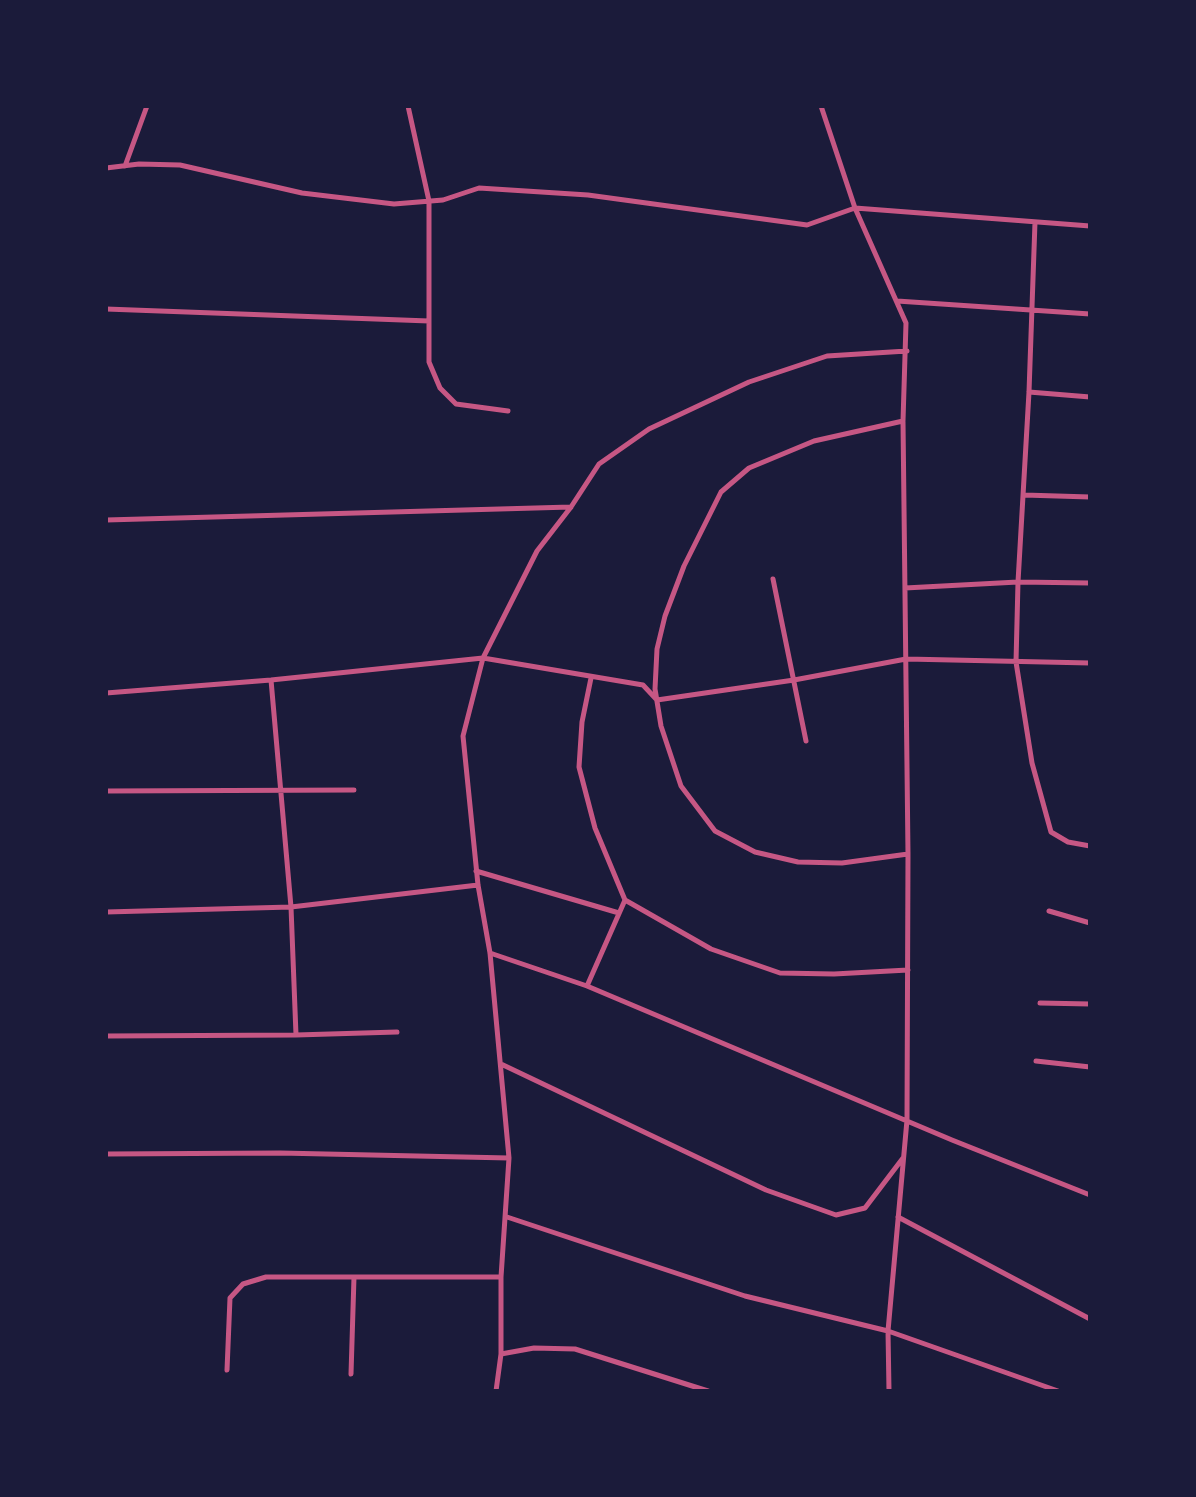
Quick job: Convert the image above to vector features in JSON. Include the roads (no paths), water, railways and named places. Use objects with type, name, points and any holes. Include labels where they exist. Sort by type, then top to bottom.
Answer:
[{"type":"street","points":[[125,166],[148,106]]},
{"type":"street","points":[[408,106],[429,201],[429,362],[440,388],[456,404],[508,411]]},
{"type":"street","points":[[821,106],[856,208],[906,323],[907,351],[903,421],[908,854],[906,1120],[888,1331],[889,1391]]},
{"type":"street","points":[[106,168],[180,165],[302,193],[394,204],[443,200],[479,188],[588,195],[807,225],[856,208],[1090,226]]},
{"type":"street","points":[[1035,222],[1016,662],[1032,762],[1051,832],[1068,842],[1090,846]]},
{"type":"street","points":[[897,301],[1090,314]]},
{"type":"street","points":[[106,309],[429,321]]},
{"type":"street","points":[[496,1391],[501,1354],[501,1277],[507,1216],[509,1158],[490,953],[476,871],[463,736],[483,658],[537,550],[571,507],[599,464],[649,429],[749,382],[828,356],[907,351]]},
{"type":"street","points":[[1029,392],[1090,397]]},
{"type":"street","points":[[903,421],[814,441],[750,468],[721,492],[684,566],[665,616],[657,649],[655,689],[660,726],[681,786],[715,831],[755,852],[798,862],[842,863],[908,854]]},
{"type":"street","points":[[1024,495],[1090,497]]},
{"type":"street","points":[[106,520],[571,507]]},
{"type":"street","points":[[773,579],[806,741]]},
{"type":"street","points":[[905,588],[1018,582],[1090,583]]},
{"type":"street","points":[[106,693],[271,680],[483,658],[591,678],[643,685],[657,700]]},
{"type":"street","points":[[657,700],[794,680],[906,659],[1090,663]]},
{"type":"street","points":[[591,678],[582,722],[579,767],[595,828],[625,900],[711,948],[780,973],[834,974],[908,970]]},
{"type":"street","points":[[271,680],[291,907],[296,1036]]},
{"type":"street","points":[[106,792],[354,790]]},
{"type":"street","points":[[476,871],[619,913]]},
{"type":"street","points":[[106,912],[291,907],[478,885]]},
{"type":"street","points":[[587,986],[625,900]]},
{"type":"street","points":[[1049,911],[1090,923]]},
{"type":"street","points":[[490,953],[587,986],[1090,1195]]},
{"type":"street","points":[[1040,1003],[1090,1004]]},
{"type":"street","points":[[106,1036],[296,1036],[397,1032]]},
{"type":"street","points":[[1036,1061],[1090,1067]]},
{"type":"street","points":[[500,1064],[766,1190],[836,1215],[865,1208],[903,1158]]},
{"type":"street","points":[[106,1154],[280,1153],[509,1158]]},
{"type":"street","points":[[507,1216],[745,1296],[888,1331],[1058,1391]]},
{"type":"street","points":[[898,1216],[1090,1319]]},
{"type":"street","points":[[227,1370],[230,1298],[243,1284],[266,1277],[501,1277]]},
{"type":"street","points":[[351,1374],[354,1277]]},
{"type":"street","points":[[501,1354],[534,1348],[576,1349],[708,1391]]}]
